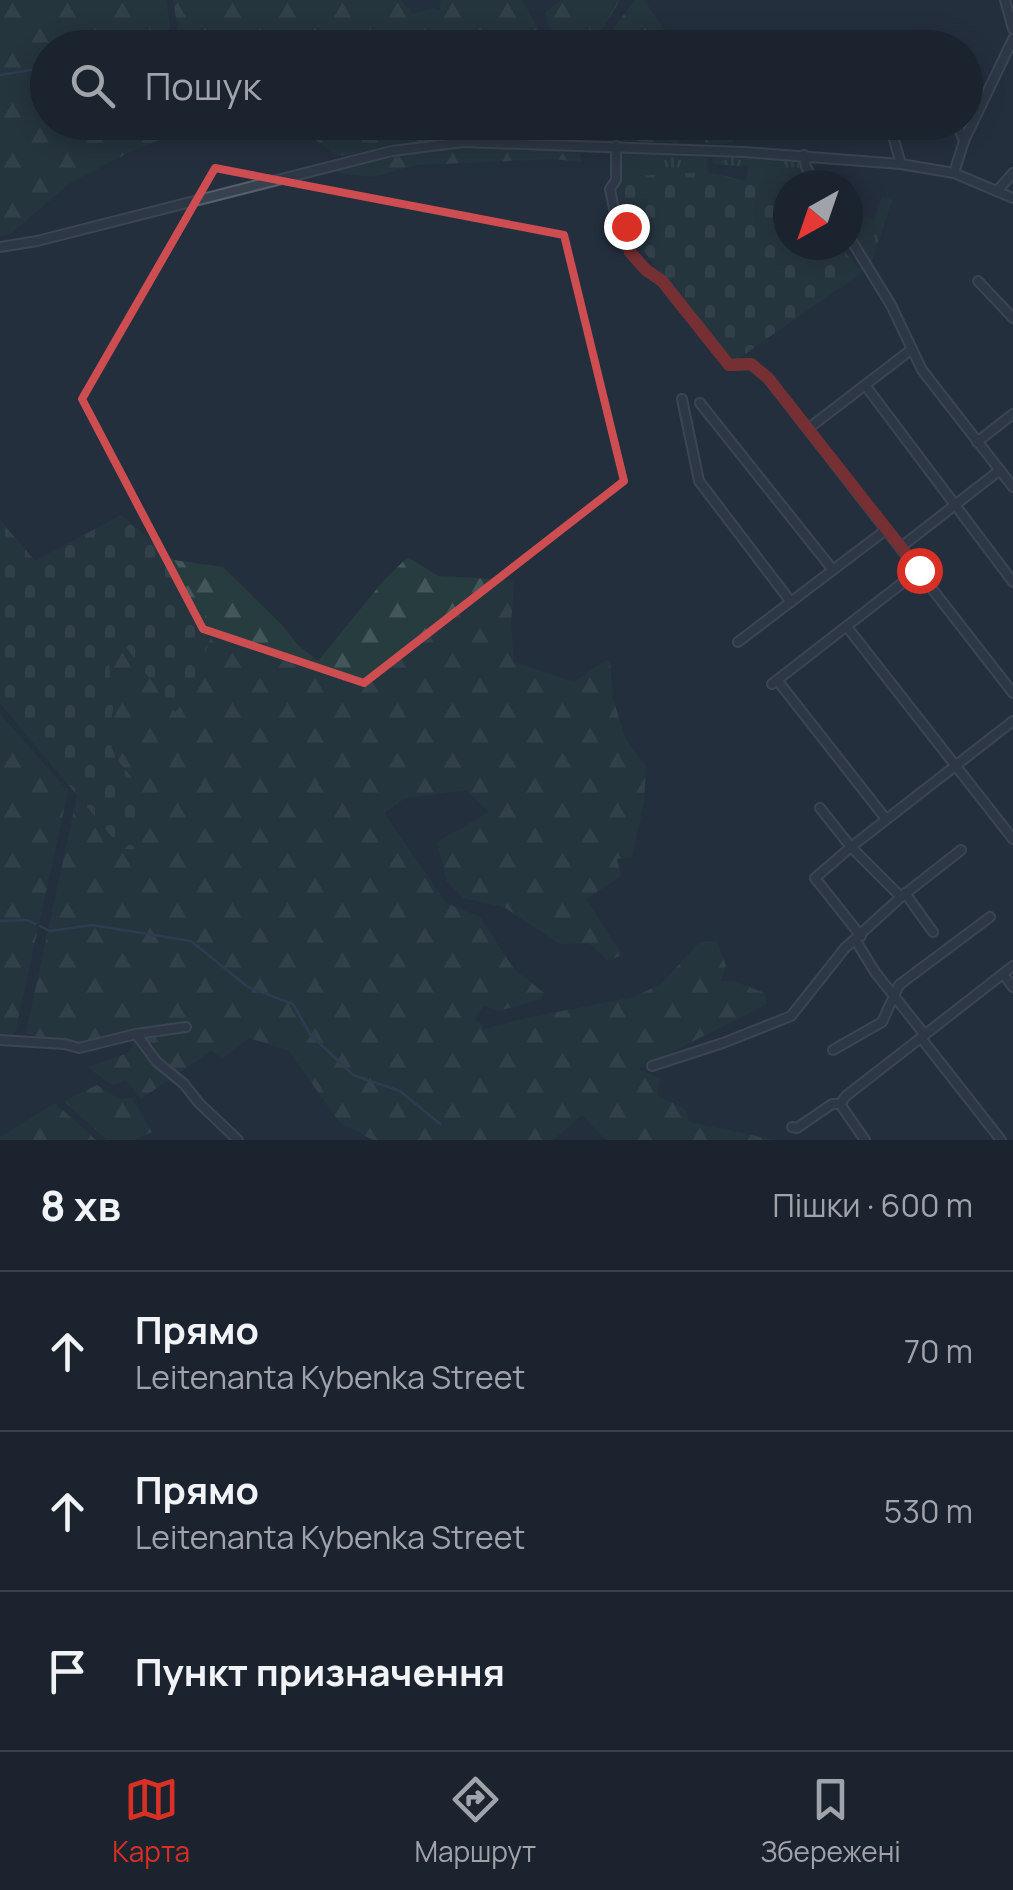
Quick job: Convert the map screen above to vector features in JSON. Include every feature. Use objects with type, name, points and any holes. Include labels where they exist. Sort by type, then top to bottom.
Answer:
[{"type":"street","points":[[1005,0],[1013,29]]},
{"type":"street","points":[[983,101],[1013,38]]},
{"type":"street","points":[[894,140],[901,164]]},
{"type":"street","points":[[954,172],[964,141]]},
{"type":"street","points":[[0,247],[392,151],[462,142],[804,155],[901,164],[954,172],[1013,198]]},
{"type":"street","points":[[616,146],[616,180],[610,189],[614,209],[626,226],[630,252],[662,281],[729,365],[751,364],[759,368],[1013,692]]},
{"type":"street","points":[[804,155],[808,170]]},
{"type":"street","points":[[998,190],[1013,173]]},
{"type":"street","points":[[863,260],[922,370],[1013,487]]},
{"type":"street","points":[[978,281],[1013,318]]},
{"type":"street","points":[[809,428],[912,349]]},
{"type":"street","points":[[865,384],[1013,582]]},
{"type":"street","points":[[682,399],[699,481],[791,602]]},
{"type":"street","points":[[700,403],[833,570]]},
{"type":"street","points":[[978,442],[1013,414]]},
{"type":"street","points":[[901,548],[1000,470]]},
{"type":"street","points":[[738,642],[886,529]]},
{"type":"street","points":[[886,819],[774,682],[919,570]]},
{"type":"street","points":[[847,627],[1013,839]]},
{"type":"street","points":[[1001,1140],[892,994],[815,878],[1013,721]]},
{"type":"street","points":[[820,808],[851,847],[903,895],[933,932]]},
{"type":"street","points":[[652,1066],[791,1016],[845,948],[903,895],[961,850]]},
{"type":"street","points":[[834,1050],[882,1022],[898,985],[990,917]]},
{"type":"street","points":[[840,1104],[1013,966]]},
{"type":"street","points":[[1003,974],[1013,987]]},
{"type":"street","points":[[0,1040],[79,1048],[186,1027]]},
{"type":"street","points":[[136,1034],[157,1062],[238,1140]]},
{"type":"street","points":[[792,1127],[797,1128],[832,1104],[840,1104]]},
{"type":"street","points":[[840,1104],[865,1140]]},
{"type":"highlighted area","points":[[215,168],[564,235],[624,481],[364,683],[203,629],[82,399]]},
{"type":"green space","points":[[0,0],[166,0],[170,30],[30,30],[30,140],[159,140],[70,183],[10,234],[0,236]]},
{"type":"green space","points":[[173,0],[401,0],[413,14],[434,8],[439,11],[441,0],[522,0],[539,30],[178,30]]},
{"type":"green space","points":[[561,0],[620,0],[602,30],[550,30],[545,13]]},
{"type":"green space","points":[[635,0],[644,0],[664,30],[612,30]]},
{"type":"green space","points":[[315,140],[453,140],[337,156]]},
{"type":"green space","points":[[604,140],[678,140],[678,143]]},
{"type":"green space","points":[[705,140],[733,140],[733,143],[706,144]]},
{"type":"green space","points":[[463,144],[580,150],[581,162],[553,159],[416,165],[372,177],[339,173],[338,168],[394,154]]},
{"type":"green space","points":[[621,153],[703,157],[708,160],[707,172],[618,177]]},
{"type":"green space","points":[[712,154],[798,160],[804,170],[773,170],[773,183],[746,181],[748,167],[713,164]]},
{"type":"green space","points":[[707,172],[773,183],[773,260],[852,260],[862,272],[738,359],[731,360],[638,244],[619,201],[618,177]]},
{"type":"green space","points":[[882,197],[892,200],[870,268],[863,257],[863,216],[874,220]]},
{"type":"green space","points":[[121,515],[174,560],[213,629],[193,691],[175,712],[125,646],[109,662],[113,709],[108,738],[117,760],[135,781],[142,807],[142,834],[136,849],[122,849],[0,703],[0,520],[35,561]]},
{"type":"green space","points":[[408,557],[438,576],[514,580],[514,662],[574,682],[606,660],[610,662],[613,699],[626,740],[646,766],[644,802],[632,857],[617,859],[621,876],[586,899],[622,955],[608,961],[589,943],[560,944],[504,907],[463,898],[447,882],[437,842],[489,812],[466,790],[405,798],[384,813],[446,903],[480,917],[514,969],[544,993],[541,999],[499,1011],[484,1006],[474,1018],[485,1029],[634,997],[662,983],[699,943],[716,941],[726,965],[721,981],[733,981],[765,993],[767,1004],[638,1069],[660,1079],[657,1095],[686,1110],[689,1122],[775,1140],[606,1140],[582,1115],[553,1140],[373,1140],[340,1123],[288,1050],[249,1038],[223,1058],[211,1051],[141,1099],[126,1080],[112,1085],[87,1067],[129,1053],[133,1044],[125,1038],[95,1052],[80,1051],[26,1033],[77,796],[122,849],[135,781],[117,760],[108,738],[113,709],[109,662],[125,646],[193,691],[213,630],[174,560],[223,567],[318,661],[384,580]]},
{"type":"green space","points":[[0,714],[68,791],[14,1038],[0,1037]]},
{"type":"green space","points":[[97,1085],[119,1099],[132,1098],[152,1132],[134,1140],[107,1140],[64,1101]]},
{"type":"green space","points":[[55,1103],[96,1140],[0,1140],[0,1137]]},
{"type":"waterway","points":[[0,75],[30,70]]},
{"type":"waterway","points":[[0,921],[27,920],[35,924]]},
{"type":"waterway","points":[[40,926],[50,931],[92,925],[191,941],[248,987],[293,1004],[310,1034],[353,1075],[400,1091],[440,1124]]},
{"type":"route","points":[[626,226],[630,252],[662,281],[729,365],[751,364],[759,368],[919,570]]}]
